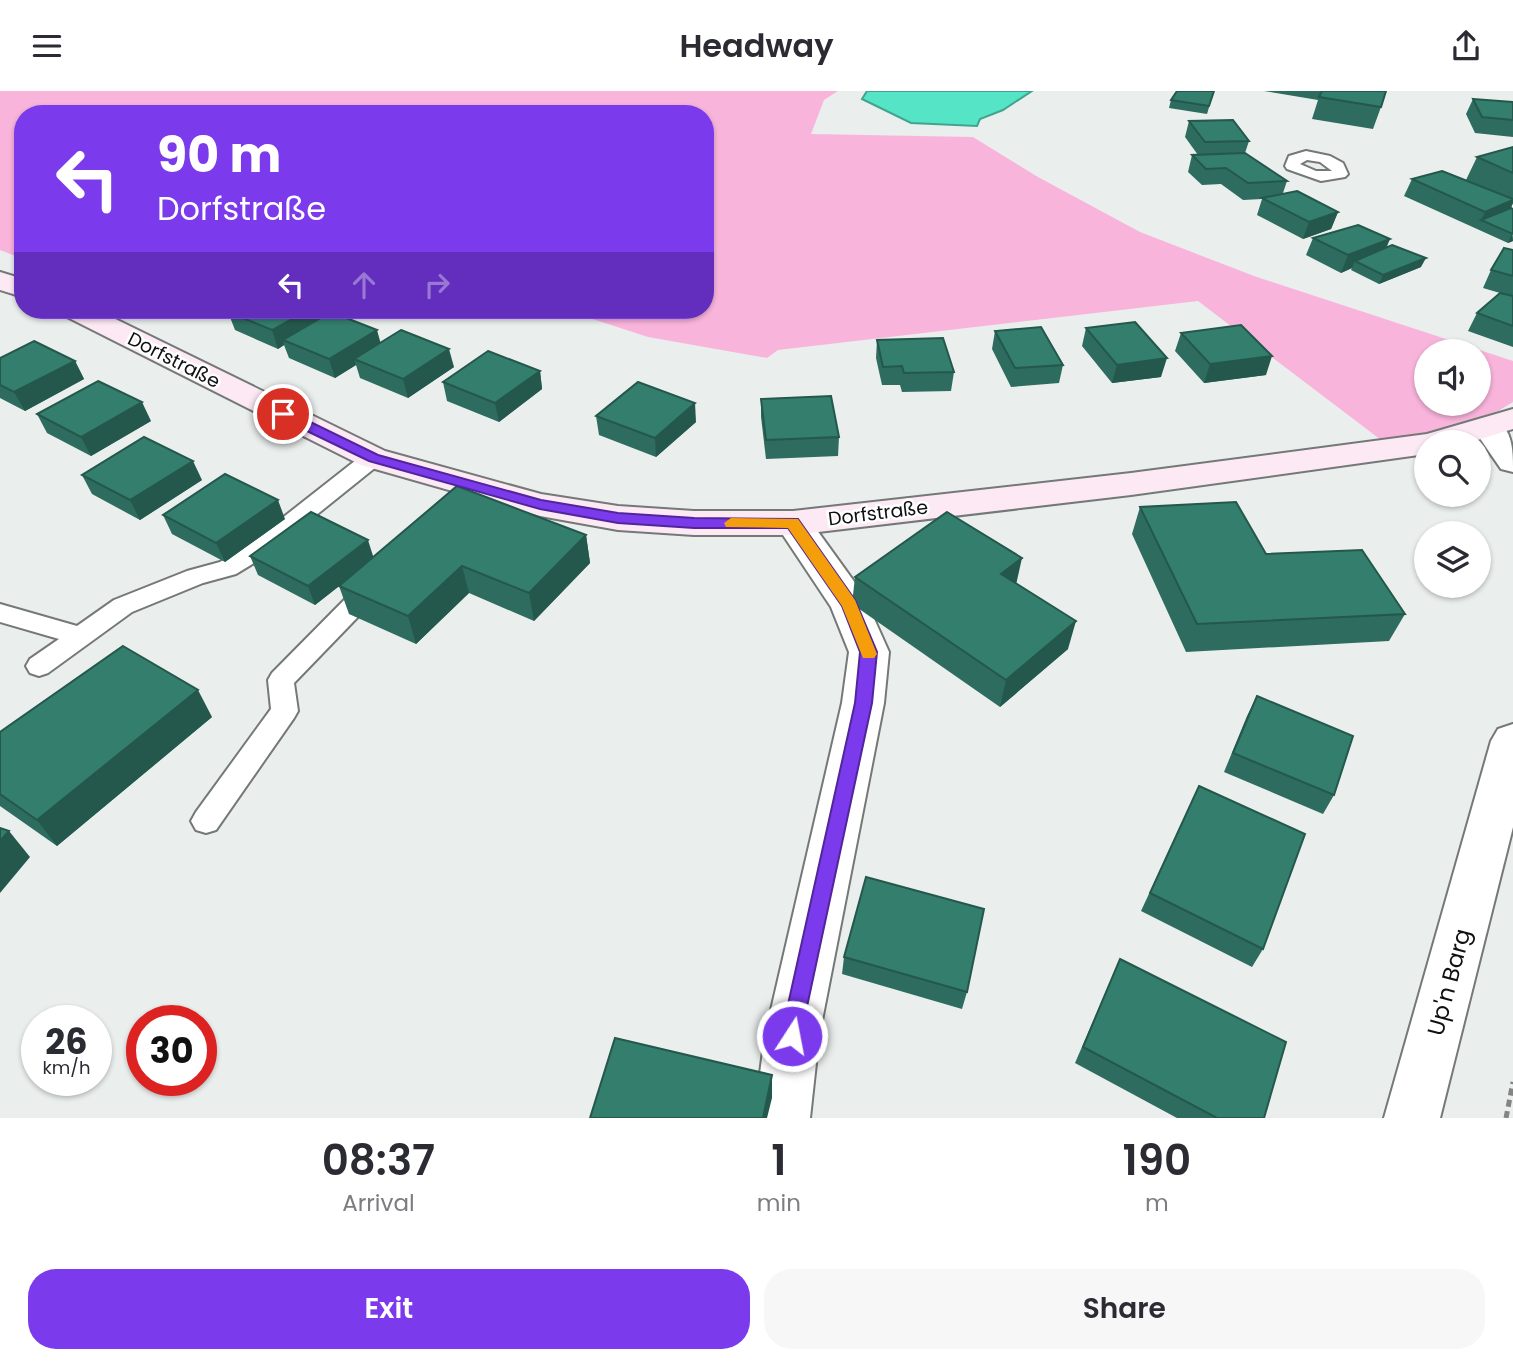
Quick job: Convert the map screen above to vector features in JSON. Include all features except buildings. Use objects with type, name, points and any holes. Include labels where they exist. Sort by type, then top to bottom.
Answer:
[{"type":"street","name":"Dorfstraße","points":[[93,319],[373,458],[462,496],[618,518],[694,523],[793,523],[1131,484],[1414,446]]},
{"type":"street","points":[[1477,430],[1501,423],[1513,462]]},
{"type":"street","points":[[782,1118],[792,1036],[863,703],[869,652],[849,604],[793,523]]},
{"type":"street","name":"Up'n Barg","points":[[1412,1118],[1499,853],[1513,741]]},
{"type":"lane","points":[[39,666],[123,606],[195,577],[228,568],[256,551],[373,458]]},
{"type":"lane","points":[[206,821],[285,711],[281,680],[386,574]]},
{"type":"lane","points":[[0,613],[82,636]]},
{"type":"path","points":[[1506,1118],[1513,1083]]},
{"type":"shaded area","points":[[0,91],[838,91],[824,100],[811,134],[973,137],[1038,177],[1140,232],[1254,276],[1446,339],[1414,339],[1414,416],[1482,416],[1439,430],[1414,430],[1414,438],[1389,446],[1198,301],[778,350],[767,358],[648,337],[593,319],[714,319],[714,105],[14,105],[14,255],[0,250]]},
{"type":"shaded area","points":[[867,91],[1032,91],[1003,110],[980,119],[977,126],[911,123],[862,99]]},
{"type":"shaded area","points":[[1491,354],[1513,361],[1513,402],[1491,413]]},
{"type":"slow traffic","points":[[731,523],[793,523],[849,604],[868,654]]},
{"type":"route","points":[[283,414],[373,458],[540,505],[618,518],[694,523],[793,523],[849,604],[869,652],[863,703],[792,1036]]}]
